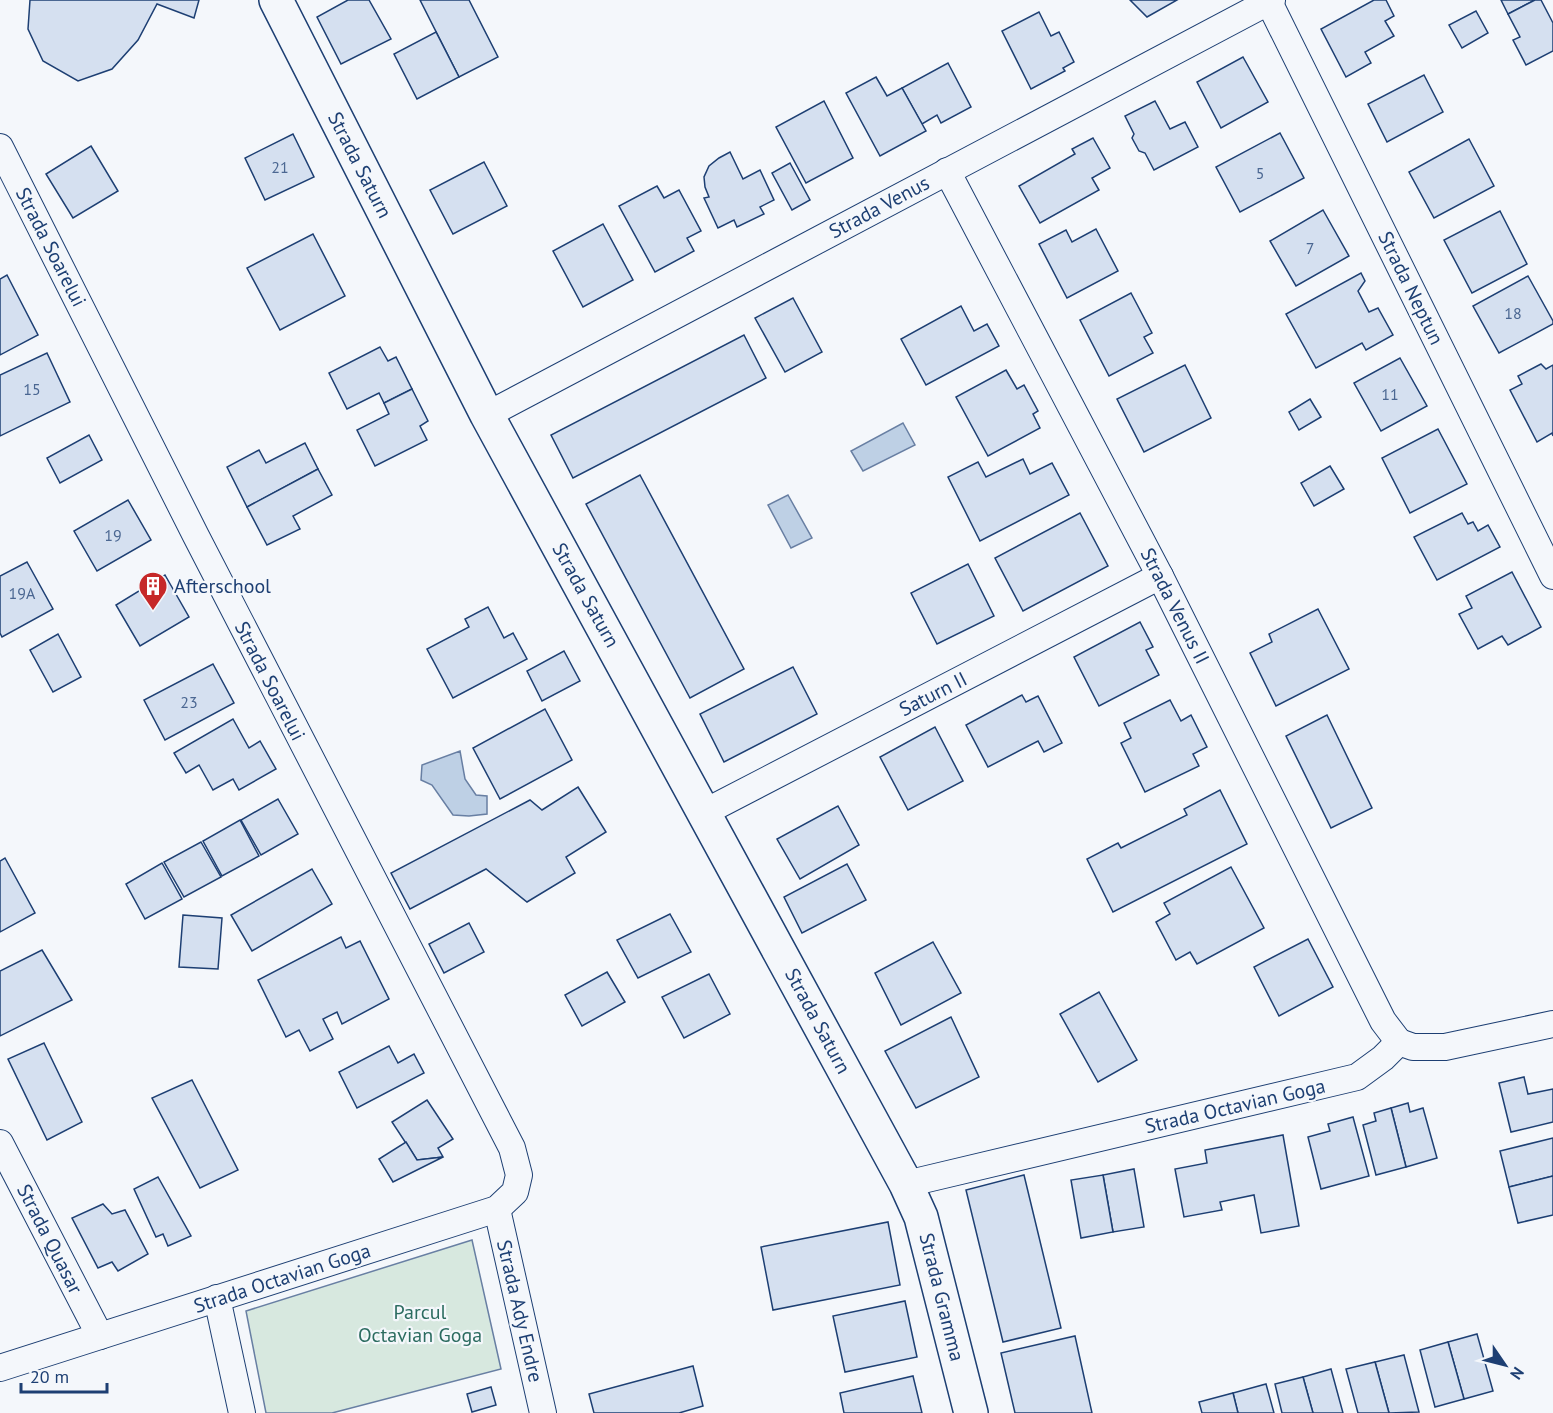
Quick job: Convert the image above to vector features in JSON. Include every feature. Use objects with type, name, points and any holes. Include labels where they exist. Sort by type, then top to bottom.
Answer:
[{"type":"street","name":"Strada Saturn","points":[[276,0],[487,415],[906,1184]]},
{"type":"street","name":"Strada Venus","points":[[487,415],[1270,0]]},
{"type":"street","name":"Strada Neptun","points":[[1270,0],[1553,576]]},
{"type":"street","name":"Strada Soarelui","points":[[0,147],[195,536],[512,1148],[519,1175],[515,1192],[497,1209]]},
{"type":"street","name":"Strada Venus II","points":[[947,171],[1160,576],[1383,1021],[1399,1042]]},
{"type":"street","name":"Saturn II","points":[[705,813],[1160,576]]},
{"type":"street","points":[[1399,1042],[1413,1047],[1445,1047],[1553,1024]]},
{"type":"street","name":"Strada Octavian Goga","points":[[906,1184],[1357,1077],[1383,1058],[1399,1042]]},
{"type":"street","name":"Strada Quasar","points":[[0,1143],[100,1336]]},
{"type":"street","name":"Strada Gramma","points":[[906,1184],[921,1217],[971,1413]]},
{"type":"street","name":"Strada Octavian Goga","points":[[0,1368],[497,1209]]},
{"type":"street","name":"Strada Ady Endre","points":[[497,1209],[543,1413]]},
{"type":"street","points":[[217,1298],[242,1413]]},
{"type":"green space","name":"Parcul Octavian Goga","points":[[472,1240],[501,1369],[332,1413],[266,1413],[246,1311]]},
{"type":"water","points":[[903,423],[915,445],[863,471],[851,451]]},
{"type":"water","points":[[788,495],[812,538],[791,548],[768,505]]},
{"type":"water","points":[[460,751],[465,779],[476,795],[487,796],[487,814],[453,815],[432,785],[421,780],[422,765]]},
{"type":"building","points":[[30,0],[199,0],[194,18],[157,4],[138,40],[112,69],[78,81],[43,61],[28,29]]},
{"type":"building","points":[[348,0],[369,0],[391,39],[341,64],[317,17]]},
{"type":"building","points":[[420,0],[469,0],[498,57],[459,77]]},
{"type":"building","points":[[1130,0],[1177,0],[1147,17]]},
{"type":"building","points":[[1374,0],[1386,0],[1394,16],[1385,21],[1394,36],[1365,52],[1371,63],[1346,77],[1321,29]]},
{"type":"building","points":[[1501,0],[1535,0],[1508,14]]},
{"type":"building","points":[[1535,0],[1541,0],[1553,23],[1553,51],[1526,65],[1513,40],[1520,37],[1508,14]]},
{"type":"building","points":[[1476,11],[1488,33],[1462,48],[1449,25]]},
{"type":"building","points":[[1039,12],[1051,36],[1059,32],[1074,62],[1063,68],[1065,71],[1031,89],[1002,31]]},
{"type":"building","points":[[436,32],[459,77],[417,99],[394,54]]},
{"type":"building","points":[[1243,57],[1268,102],[1221,128],[1197,82]]},
{"type":"building","points":[[948,63],[971,107],[941,123],[937,115],[922,124],[902,88]]},
{"type":"building","points":[[1424,75],[1443,112],[1387,142],[1368,104]]},
{"type":"building","points":[[876,77],[887,96],[902,88],[926,131],[880,156],[846,93]]},
{"type":"building","points":[[824,101],[853,158],[806,183],[776,127]]},
{"type":"building","points":[[1155,101],[1170,129],[1185,122],[1198,147],[1154,170],[1145,153],[1139,151],[1132,138],[1134,134],[1125,116]]},
{"type":"building","points":[[1280,133],[1304,178],[1240,212],[1216,167]]},
{"type":"building","points":[[293,134],[314,177],[265,200],[245,158]]},
{"type":"building","points":[[1093,138],[1110,168],[1092,178],[1099,190],[1040,223],[1019,186],[1075,154],[1072,149]]},
{"type":"building","points":[[1469,139],[1494,186],[1434,218],[1409,172]]},
{"type":"building","points":[[91,146],[118,191],[73,218],[46,174]]},
{"type":"building","points":[[730,152],[743,179],[760,170],[774,200],[760,207],[764,214],[737,227],[734,220],[718,228],[704,198],[709,197],[704,177],[709,166]]},
{"type":"building","points":[[484,162],[507,206],[453,234],[430,190]]},
{"type":"building","points":[[790,163],[810,200],[792,210],[772,173]]},
{"type":"building","points":[[657,186],[664,198],[679,190],[701,231],[687,238],[694,251],[655,272],[619,206]]},
{"type":"building","points":[[1323,210],[1349,256],[1296,286],[1270,241]]},
{"type":"building","points":[[1500,211],[1527,264],[1472,293],[1444,240]]},
{"type":"building","points":[[603,224],[633,280],[583,307],[553,251]]},
{"type":"building","points":[[1096,229],[1118,271],[1067,298],[1039,244],[1066,230],[1072,242]]},
{"type":"building","points":[[313,234],[345,296],[280,330],[247,268]]},
{"type":"building","points":[[1361,273],[1365,281],[1358,291],[1369,312],[1378,308],[1393,335],[1366,350],[1362,343],[1316,368],[1286,314]]},
{"type":"building","points":[[7,275],[38,335],[0,355],[0,279]]},
{"type":"building","points":[[1528,276],[1553,324],[1499,353],[1473,306]]},
{"type":"building","points":[[1131,293],[1152,333],[1144,337],[1153,353],[1109,376],[1080,320]]},
{"type":"building","points":[[793,298],[822,352],[785,372],[755,318]]},
{"type":"building","points":[[961,306],[974,331],[987,324],[999,346],[926,385],[901,339]]},
{"type":"building","points":[[744,335],[766,378],[573,478],[551,435]]},
{"type":"building","points":[[380,347],[388,361],[396,357],[412,389],[384,403],[379,393],[347,409],[329,373]]},
{"type":"building","points":[[47,353],[70,402],[0,436],[0,375]]},
{"type":"building","points":[[1400,358],[1427,406],[1381,431],[1354,383]]},
{"type":"building","points":[[1541,364],[1546,369],[1553,365],[1553,436],[1552,433],[1537,442],[1510,390],[1522,384],[1518,376]]},
{"type":"building","points":[[1185,365],[1211,418],[1144,452],[1117,399]]},
{"type":"building","points":[[1006,370],[1017,389],[1024,385],[1038,411],[1033,414],[1040,428],[988,456],[956,397]]},
{"type":"building","points":[[412,389],[428,421],[420,426],[427,440],[375,466],[357,430],[389,414],[384,403]]},
{"type":"building","points":[[1310,399],[1321,417],[1299,430],[1289,412]]},
{"type":"building","points":[[1438,429],[1467,484],[1410,513],[1382,458]]},
{"type":"building","points":[[89,435],[102,460],[60,483],[47,458]]},
{"type":"building","points":[[305,443],[318,469],[247,507],[227,467],[259,450],[266,463]]},
{"type":"building","points":[[1023,459],[1030,474],[1052,463],[1069,495],[980,541],[948,477],[978,462],[986,477]]},
{"type":"building","points":[[1330,466],[1344,489],[1314,506],[1301,483]]},
{"type":"building","points":[[318,469],[332,495],[293,516],[300,529],[267,545],[247,507]]},
{"type":"building","points":[[640,475],[744,669],[690,698],[586,504]]},
{"type":"building","points":[[128,500],[151,540],[97,571],[74,531]]},
{"type":"building","points":[[1080,513],[1108,566],[1023,611],[995,558]]},
{"type":"building","points":[[1462,513],[1468,524],[1473,522],[1478,531],[1488,525],[1500,547],[1437,580],[1414,537]]},
{"type":"building","points":[[27,562],[53,609],[2,637],[0,633],[0,576]]},
{"type":"building","points":[[968,564],[994,616],[937,644],[911,593]]},
{"type":"building","points":[[1512,572],[1541,627],[1508,645],[1502,636],[1478,649],[1459,614],[1472,608],[1466,596]]},
{"type":"building","name":"Afterschool","points":[[165,575],[189,617],[140,646],[116,605]]},
{"type":"building","points":[[488,607],[504,638],[513,633],[527,659],[453,698],[427,649],[469,627],[465,619]]},
{"type":"building","points":[[1318,609],[1349,669],[1276,706],[1250,653],[1272,642],[1269,634]]},
{"type":"building","points":[[1140,622],[1153,647],[1146,650],[1159,675],[1099,706],[1074,657]]},
{"type":"building","points":[[58,634],[81,677],[53,692],[30,650]]},
{"type":"building","points":[[564,651],[580,681],[542,701],[527,671]]},
{"type":"building","points":[[213,664],[234,703],[165,740],[144,700]]},
{"type":"building","points":[[793,667],[817,714],[724,762],[700,714]]},
{"type":"building","points":[[1022,695],[1026,702],[1038,696],[1062,743],[1044,752],[1038,741],[988,767],[966,725]]},
{"type":"building","points":[[1170,700],[1181,721],[1191,715],[1207,747],[1193,754],[1199,766],[1145,792],[1121,743],[1131,738],[1124,723]]},
{"type":"building","points":[[545,709],[572,760],[500,799],[473,748]]},
{"type":"building","points":[[1327,715],[1372,808],[1331,828],[1286,736]]},
{"type":"building","points":[[233,719],[249,748],[260,741],[276,769],[239,790],[233,779],[213,790],[199,765],[186,773],[174,753]]},
{"type":"building","points":[[935,727],[963,781],[908,810],[880,757]]},
{"type":"building","points":[[578,787],[606,832],[566,857],[575,873],[527,902],[486,869],[410,909],[391,873],[530,800],[542,810]]},
{"type":"building","points":[[1220,790],[1247,844],[1113,912],[1087,859],[1118,843],[1121,848],[1187,815],[1184,809]]},
{"type":"building","points":[[278,799],[298,834],[261,855],[241,820]]},
{"type":"building","points":[[838,806],[859,845],[800,879],[777,839]]},
{"type":"building","points":[[240,820],[259,856],[222,876],[203,841]]},
{"type":"building","points":[[201,842],[221,877],[184,897],[164,862]]},
{"type":"building","points":[[5,858],[35,913],[0,932],[0,861]]},
{"type":"building","points":[[162,863],[182,899],[145,919],[126,884]]},
{"type":"building","points":[[847,864],[866,900],[802,933],[784,897]]},
{"type":"building","points":[[1231,867],[1264,928],[1197,964],[1190,952],[1176,960],[1156,922],[1170,914],[1164,903]]},
{"type":"building","points":[[312,869],[332,904],[252,951],[231,915]]},
{"type":"building","points":[[670,914],[691,952],[638,978],[617,940]]},
{"type":"building","points":[[183,915],[222,918],[218,969],[179,967]]},
{"type":"building","points":[[469,923],[484,952],[444,973],[429,944]]},
{"type":"building","points":[[341,937],[346,948],[360,941],[389,999],[342,1024],[337,1012],[323,1019],[333,1039],[310,1051],[299,1030],[286,1037],[258,980]]},
{"type":"building","points":[[1308,939],[1333,987],[1279,1016],[1254,967]]},
{"type":"building","points":[[933,942],[961,993],[901,1025],[875,973]]},
{"type":"building","points":[[42,950],[72,1000],[0,1036],[0,971]]},
{"type":"building","points":[[607,972],[625,1002],[582,1026],[565,995]]},
{"type":"building","points":[[709,974],[730,1014],[684,1038],[662,997]]},
{"type":"building","points":[[1099,992],[1137,1060],[1098,1082],[1060,1014]]},
{"type":"building","points":[[951,1017],[979,1077],[916,1108],[885,1051]]},
{"type":"building","points":[[44,1043],[82,1122],[47,1140],[8,1059]]},
{"type":"building","points":[[389,1046],[398,1063],[414,1054],[424,1073],[357,1108],[339,1072]]},
{"type":"building","points":[[1524,1077],[1528,1094],[1553,1089],[1553,1122],[1511,1132],[1499,1083]]},
{"type":"building","points":[[192,1080],[238,1170],[200,1188],[152,1098]]},
{"type":"building","points":[[427,1100],[453,1139],[438,1148],[443,1157],[417,1160],[392,1122]]},
{"type":"building","points":[[1408,1103],[1410,1112],[1423,1108],[1437,1158],[1406,1167],[1391,1108]]},
{"type":"building","points":[[1391,1108],[1406,1167],[1376,1175],[1363,1125],[1376,1121],[1374,1113]]},
{"type":"building","points":[[1353,1117],[1369,1176],[1321,1189],[1308,1137],[1330,1131],[1328,1124]]},
{"type":"building","points":[[1283,1135],[1299,1226],[1261,1233],[1254,1195],[1220,1202],[1222,1210],[1184,1217],[1175,1169],[1207,1163],[1205,1150]]},
{"type":"building","points":[[1553,1138],[1553,1176],[1509,1187],[1500,1151]]},
{"type":"building","points":[[406,1142],[417,1160],[443,1157],[393,1182],[379,1159]]},
{"type":"building","points":[[1134,1169],[1144,1227],[1113,1232],[1103,1175]]},
{"type":"building","points":[[1024,1175],[1061,1328],[1003,1342],[966,1190]]},
{"type":"building","points":[[1103,1175],[1113,1232],[1081,1238],[1071,1180]]},
{"type":"building","points":[[1553,1176],[1553,1215],[1518,1223],[1509,1187]]},
{"type":"building","points":[[158,1177],[191,1236],[168,1246],[163,1234],[156,1237],[134,1189]]},
{"type":"building","points":[[103,1204],[112,1214],[125,1210],[148,1254],[118,1271],[112,1262],[98,1268],[72,1218]]},
{"type":"building","points":[[888,1222],[900,1285],[773,1310],[761,1247]]},
{"type":"building","points":[[905,1301],[917,1357],[845,1372],[833,1316]]},
{"type":"building","points":[[1477,1334],[1493,1391],[1464,1399],[1448,1342]]},
{"type":"building","points":[[1075,1336],[1092,1413],[1015,1413],[1001,1353]]},
{"type":"building","points":[[1448,1342],[1464,1399],[1435,1407],[1420,1350]]},
{"type":"building","points":[[1404,1355],[1419,1412],[1389,1413],[1375,1362]]},
{"type":"building","points":[[1375,1362],[1389,1413],[1358,1413],[1346,1369]]},
{"type":"building","points":[[693,1366],[703,1406],[679,1413],[594,1413],[589,1394]]},
{"type":"building","points":[[1331,1369],[1343,1413],[1313,1413],[1303,1377]]},
{"type":"building","points":[[913,1376],[922,1413],[844,1413],[840,1393]]},
{"type":"building","points":[[1303,1377],[1313,1413],[1282,1413],[1275,1384]]},
{"type":"building","points":[[1266,1384],[1274,1413],[1238,1413],[1233,1393]]},
{"type":"building","points":[[491,1387],[496,1405],[472,1412],[467,1394]]},
{"type":"building","points":[[1233,1393],[1238,1413],[1202,1413],[1199,1402]]},
{"type":"place","name":"Afterschool","points":[[153,612]]}]
